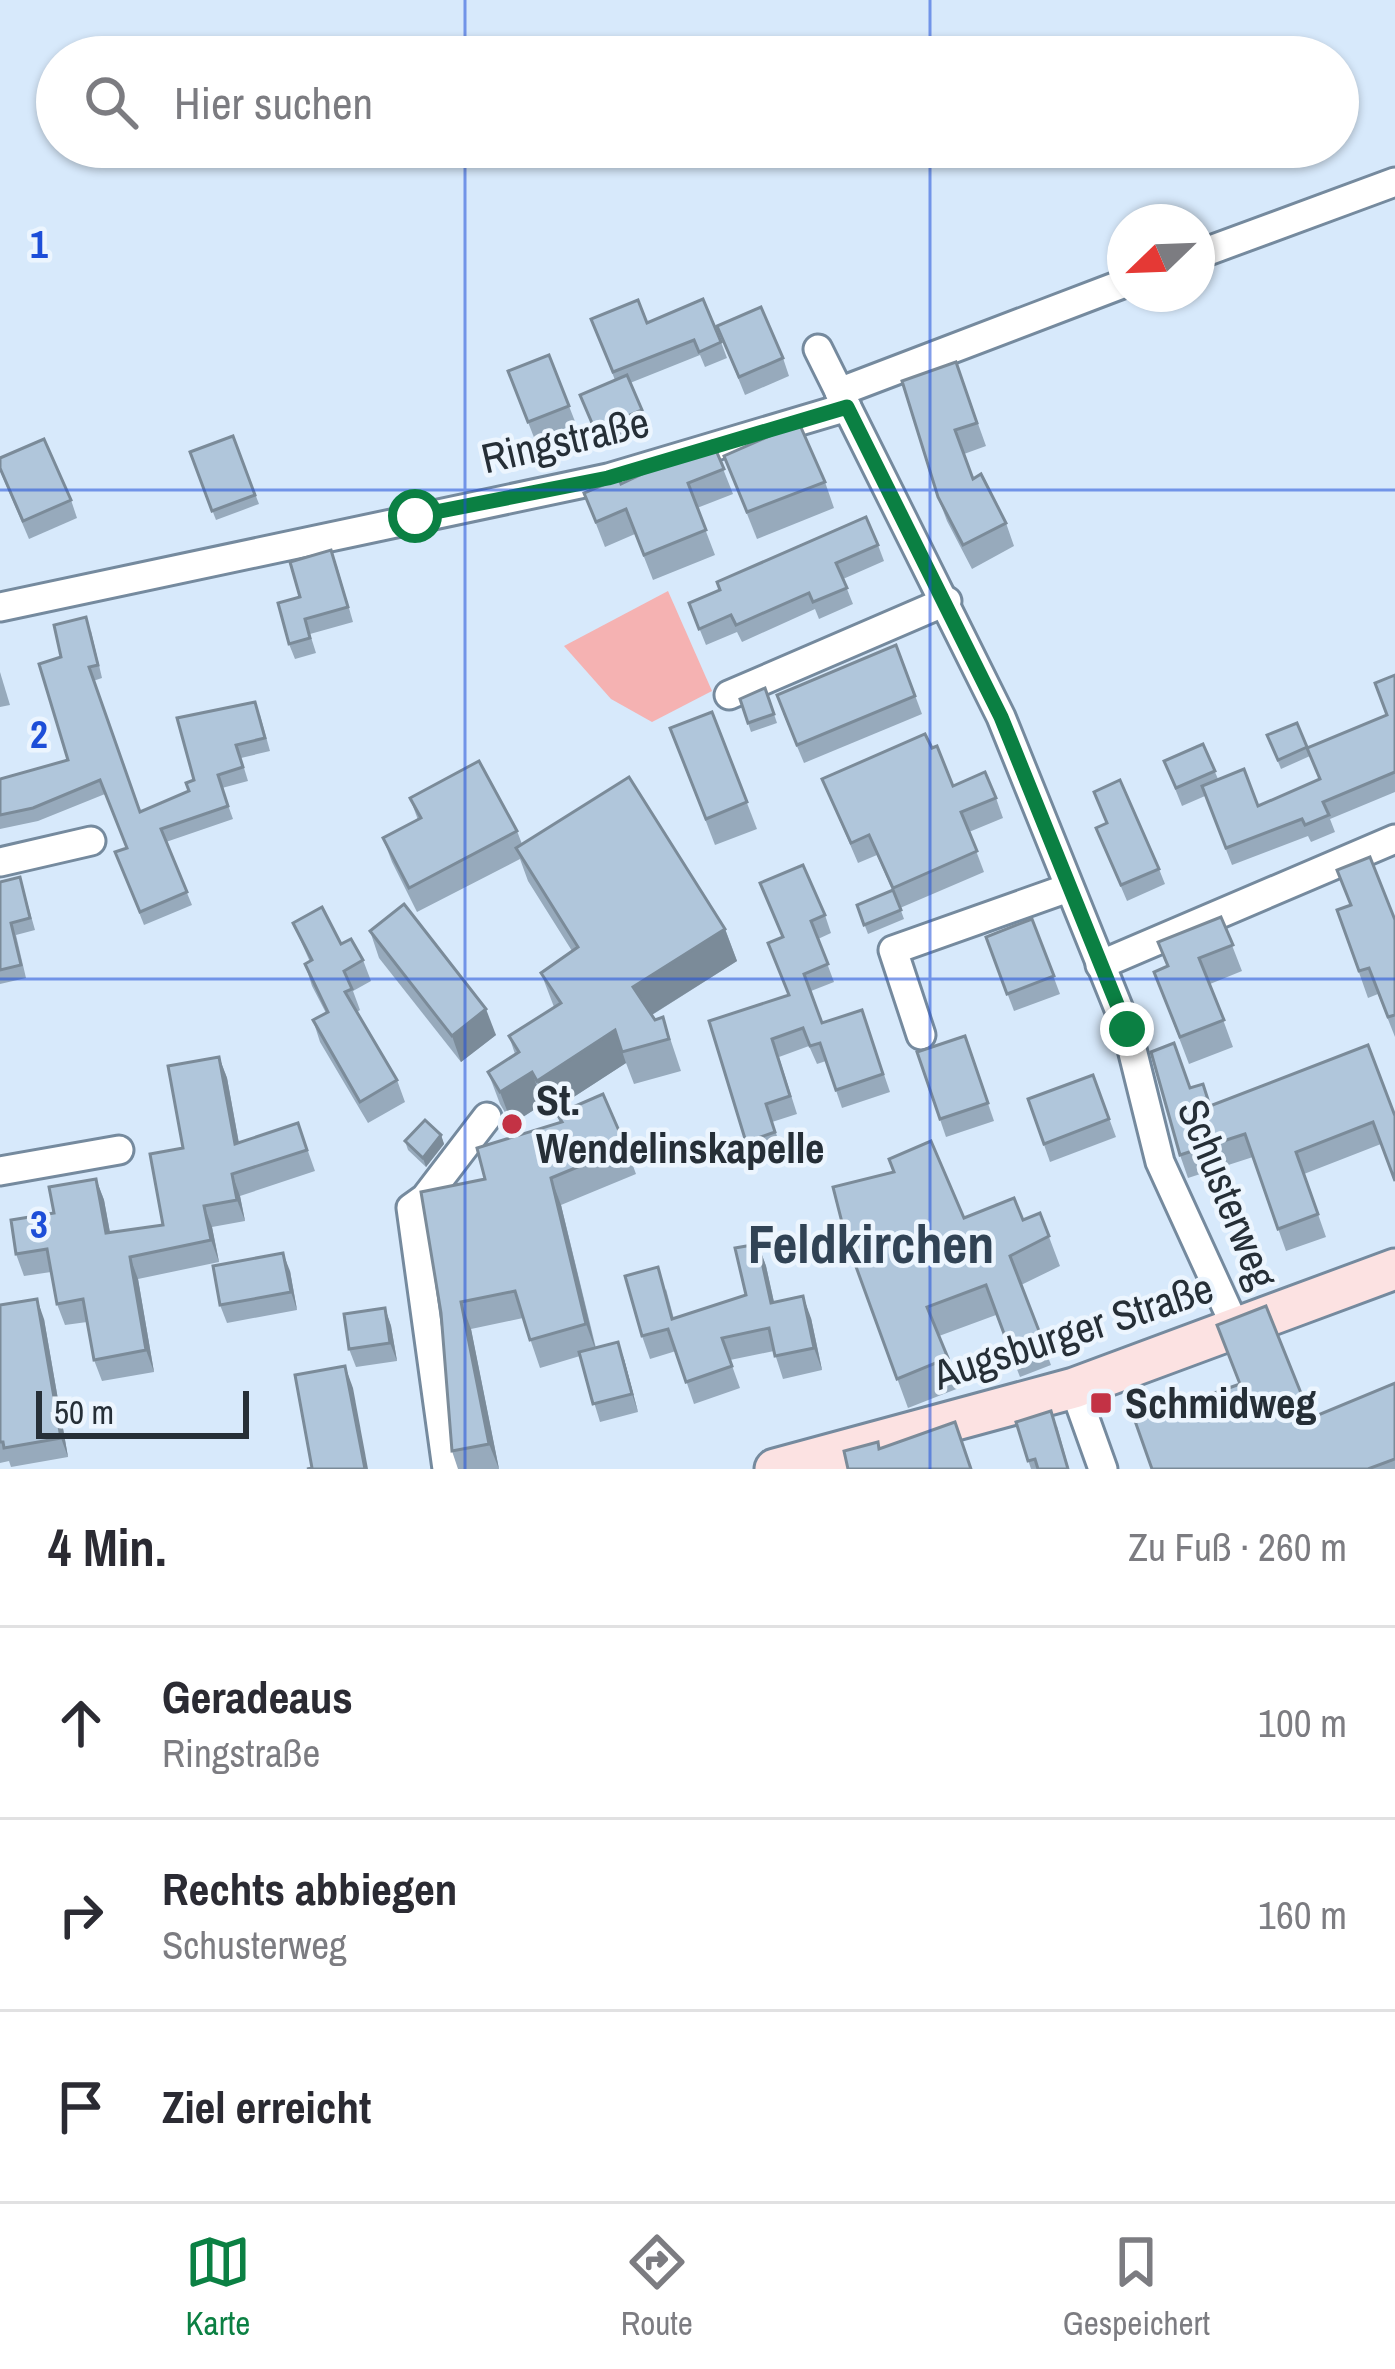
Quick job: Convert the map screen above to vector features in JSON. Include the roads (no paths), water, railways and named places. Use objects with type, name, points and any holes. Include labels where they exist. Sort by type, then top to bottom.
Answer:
[{"type":"main road","name":"Augsburger Straße","points":[[775,1469],[1074,1388],[1395,1269]]},
{"type":"street","points":[[1215,248],[1395,182]]},
{"type":"street","name":"Ringstraße","points":[[0,607],[608,478],[843,399],[1107,290]]},
{"type":"street","points":[[818,349],[843,399]]},
{"type":"street","name":"Schusterweg","points":[[843,399],[1001,717],[1127,1029],[1160,1162],[1237,1328]]},
{"type":"street","points":[[729,695],[947,601]]},
{"type":"street","points":[[1100,965],[1395,839]]},
{"type":"street","points":[[0,862],[91,842]]},
{"type":"street","points":[[920,1035],[892,950],[1068,888]]},
{"type":"street","points":[[447,1469],[411,1208],[425,1198],[487,1117]]},
{"type":"street","points":[[0,1171],[118,1150]]},
{"type":"street","points":[[1074,1388],[1103,1469]]},
{"type":"place","name":"St. Wendelinskapelle","points":[[512,1124]]},
{"type":"place","name":"Schmidweg","points":[[1101,1403]]},
{"type":"district","name":"Feldkirchen","points":[[871,1243]]}]
